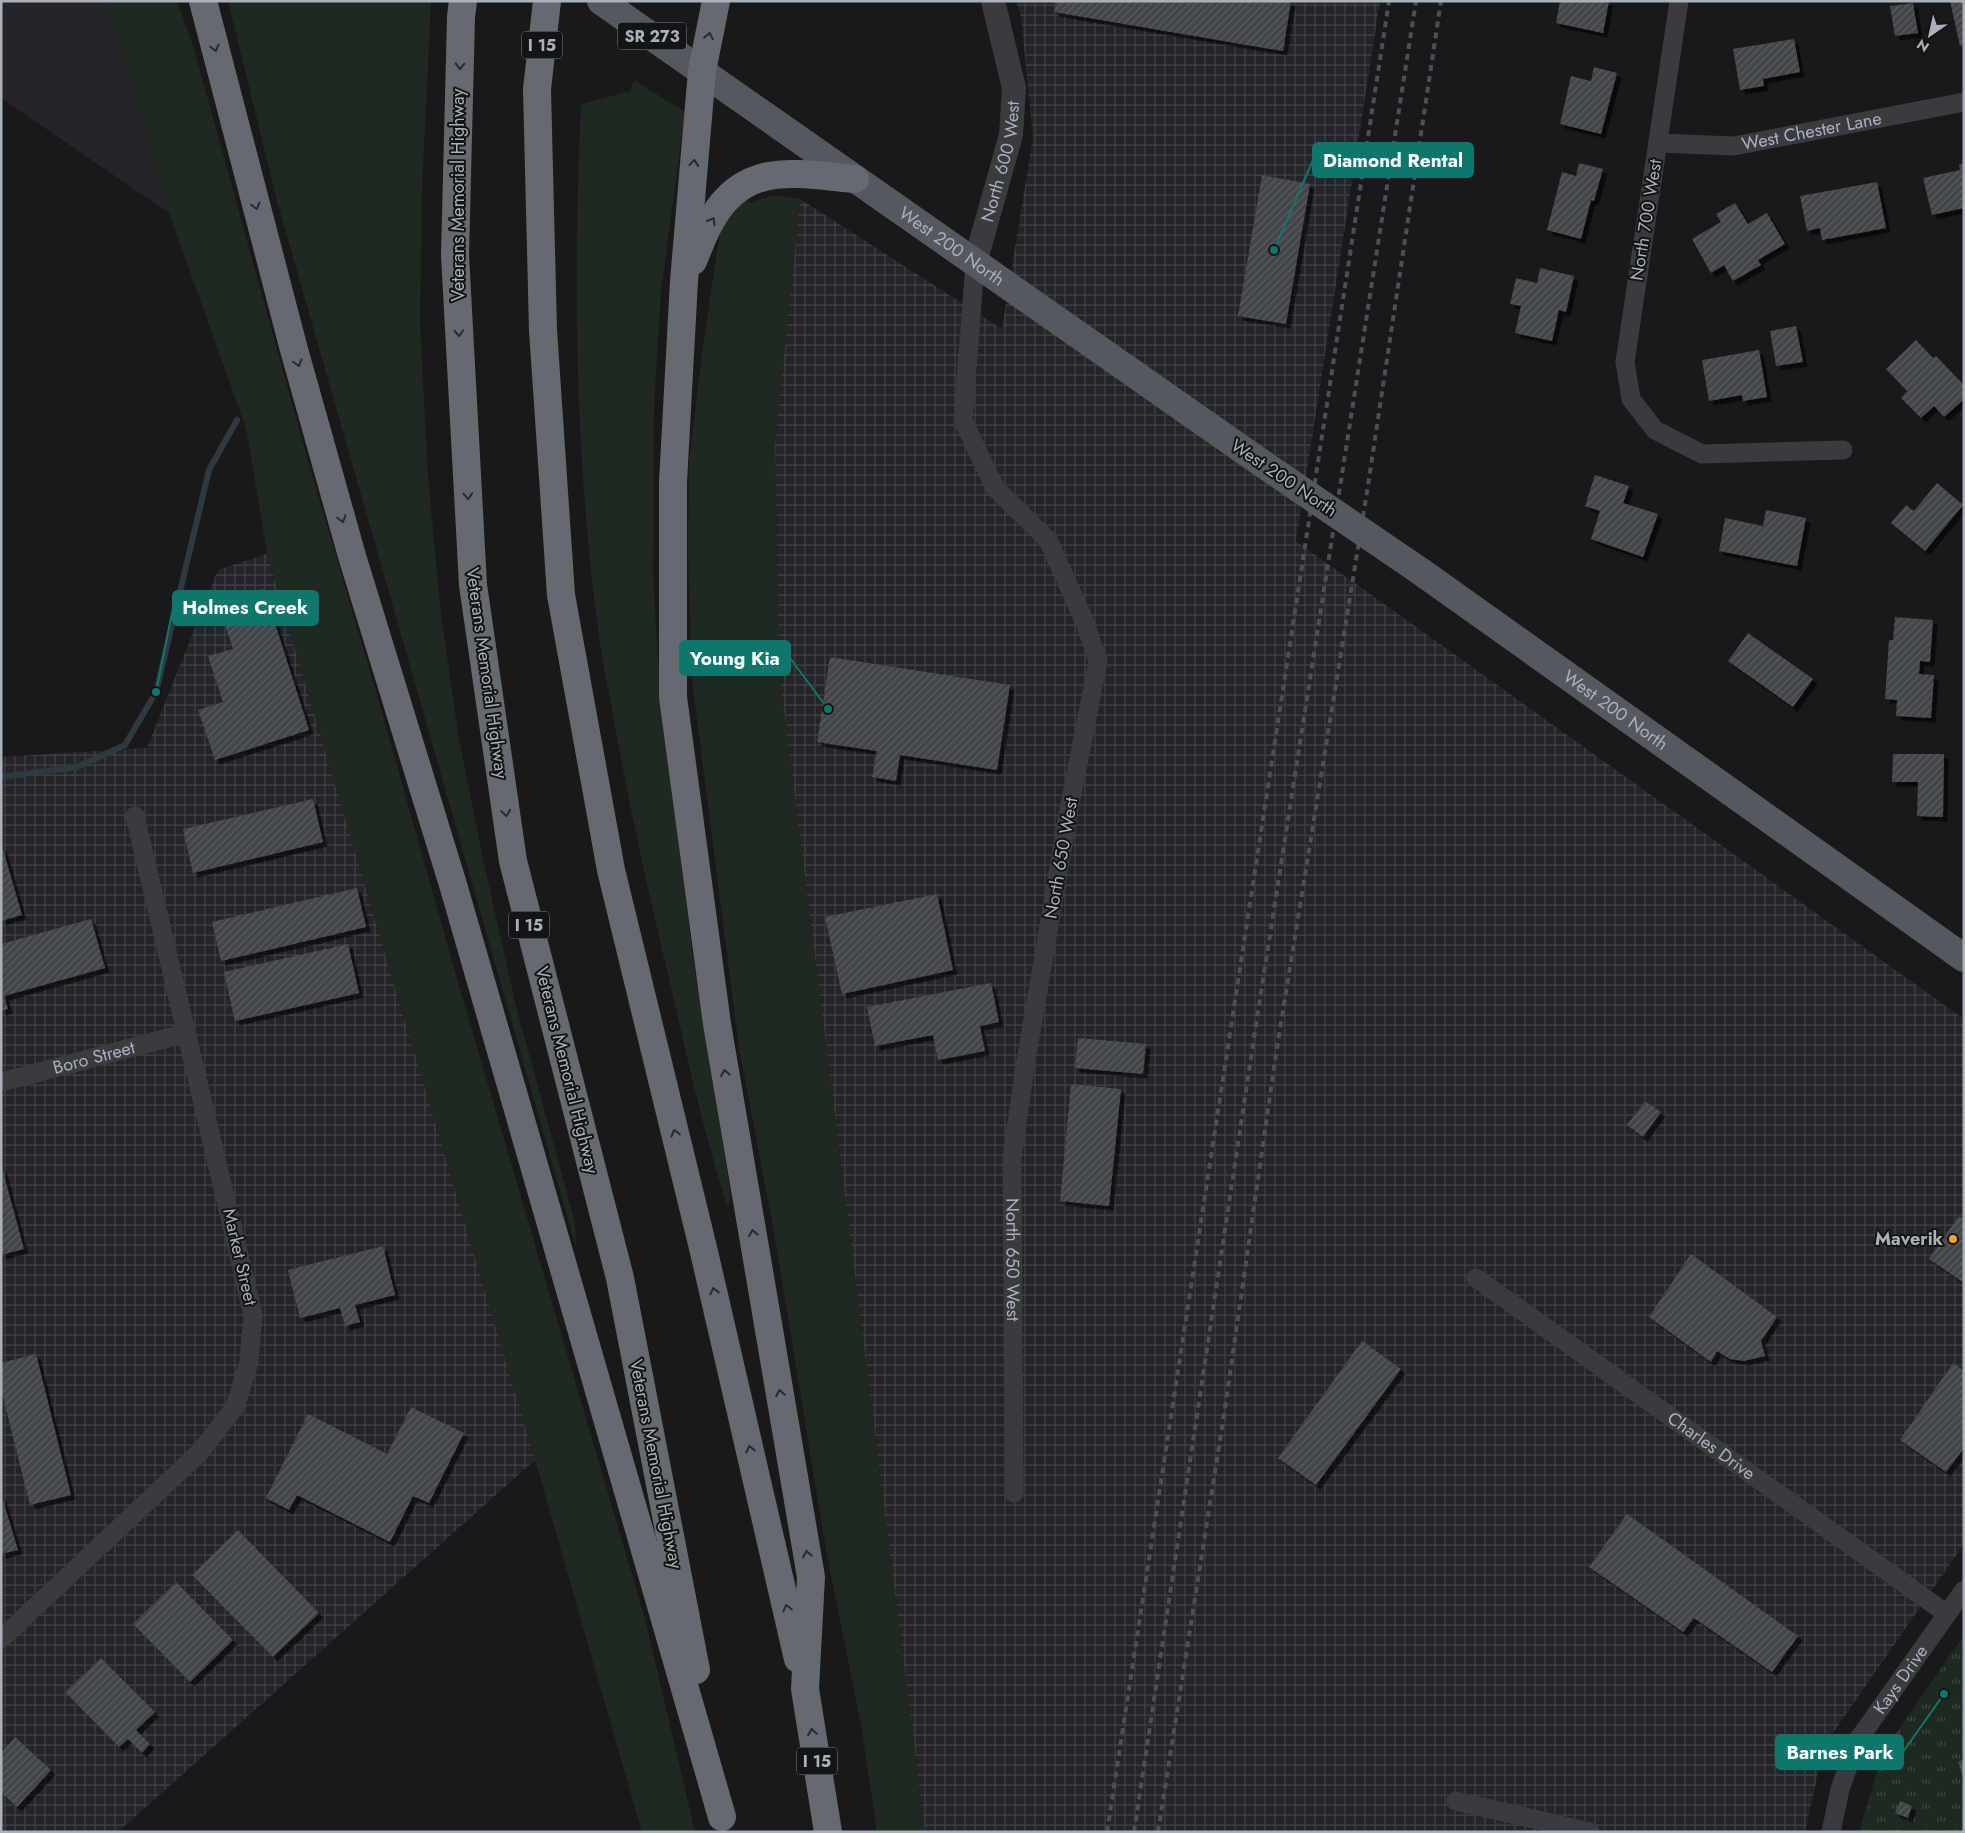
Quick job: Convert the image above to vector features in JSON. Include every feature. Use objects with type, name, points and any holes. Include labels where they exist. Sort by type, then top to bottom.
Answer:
[{"type":"highway","points":[[203,1],[293,346],[352,556],[459,907],[723,1824]]},
{"type":"highway","name":"I 15","points":[[547,1],[537,89],[543,330],[561,596],[611,870],[702,1242],[806,1689],[828,1832]]},
{"type":"highway","points":[[716,1],[702,71],[684,281],[673,482],[673,697],[717,1024],[812,1577],[806,1689]]},
{"type":"highway","name":"Veterans Memorial Highway","points":[[462,9],[454,255],[473,585],[512,861],[620,1278],[687,1622],[723,1824]]},
{"type":"highway","points":[[684,281],[712,219],[727,199],[746,184],[762,176],[787,173],[855,179]]},
{"type":"main road","name":"West 200 North","points":[[601,1],[1262,464],[1420,571],[1964,958]]},
{"type":"street","name":"North 600 West","points":[[975,263],[1011,134],[1014,88],[993,1]]},
{"type":"street","name":"North 700 West","points":[[1679,1],[1625,362],[1631,399],[1655,430],[1702,454],[1843,450]]},
{"type":"street","name":"West Chester Lane","points":[[1658,143],[1734,146],[1964,102]]},
{"type":"street","name":"North 650 West","points":[[975,263],[963,420],[995,488],[1048,540],[1084,620],[1098,661],[1066,820],[1012,1158],[1014,1493]]},
{"type":"street","name":"Market Street","points":[[1,1639],[200,1452],[235,1406],[249,1362],[254,1315],[135,816]]},
{"type":"street","name":"Boro Street","points":[[1,1082],[187,1033]]},
{"type":"street","name":"Charles Drive","points":[[1476,1278],[1947,1614]]},
{"type":"street","name":"Kays Drive","points":[[1830,1832],[1840,1789],[1858,1740],[1964,1590]]},
{"type":"street","points":[[1456,1802],[1590,1832]]},
{"type":"shaded area","points":[[1,1],[107,1],[169,213],[1,98]]},
{"type":"shaded area","points":[[1016,1],[1380,1],[1296,541],[1964,1019],[1964,1544],[1824,1746],[1805,1832],[925,1832],[779,672],[775,445],[800,199],[1002,329],[1033,137],[1021,17]]},
{"type":"shaded area","points":[[267,554],[535,1460],[118,1832],[1,1832],[1,757],[147,748],[218,570]]},
{"type":"green space","points":[[107,1],[177,1],[194,49],[304,447],[379,702],[457,979],[645,1619],[695,1832],[642,1832],[535,1460],[267,554],[246,428],[169,213]]},
{"type":"green space","points":[[228,1],[431,1],[422,190],[420,324],[428,476],[440,606],[458,733],[485,868],[516,1006],[575,1222],[576,1247],[277,201]]},
{"type":"green space","points":[[634,80],[685,112],[661,291],[654,406],[653,575],[658,663],[666,738],[693,960],[731,1195],[728,1208],[695,1092],[652,906],[616,733],[600,640],[584,492],[580,428],[577,298],[578,169],[581,104],[630,91]]},
{"type":"green space","points":[[778,195],[800,199],[775,445],[779,672],[925,1832],[877,1832],[862,1731],[826,1550],[773,1227],[739,1048],[692,680],[688,554],[689,461],[703,346],[720,232],[733,210],[747,199],[751,204],[760,199]]},
{"type":"green space","points":[[1964,1635],[1964,1832],[1859,1832],[1883,1752]]},
{"type":"building","points":[[1056,1],[1291,1],[1283,51],[1054,12]]},
{"type":"building","points":[[1560,1],[1609,1],[1603,33],[1556,23]]},
{"type":"building","points":[[1950,1],[1964,1],[1964,45],[1960,46]]},
{"type":"building","points":[[1913,3],[1918,33],[1895,36],[1890,6]]},
{"type":"building","points":[[1794,39],[1800,72],[1763,79],[1764,86],[1740,90],[1733,49]]},
{"type":"building","points":[[1594,67],[1617,73],[1601,134],[1560,124],[1571,76],[1591,81]]},
{"type":"building","points":[[1579,163],[1603,169],[1594,201],[1591,200],[1581,239],[1547,230],[1562,172],[1576,176]]},
{"type":"building","points":[[1964,163],[1964,208],[1932,215],[1923,178],[1960,170],[1959,164]]},
{"type":"building","points":[[1262,175],[1310,184],[1286,324],[1238,316]]},
{"type":"building","points":[[1877,182],[1886,228],[1822,240],[1820,228],[1807,231],[1800,196]]},
{"type":"building","points":[[1735,203],[1748,224],[1767,213],[1785,244],[1758,260],[1761,265],[1733,281],[1724,265],[1711,273],[1692,239],[1721,222],[1716,214]]},
{"type":"building","points":[[1540,268],[1574,276],[1566,312],[1559,310],[1552,341],[1515,333],[1521,306],[1510,304],[1516,278],[1537,283]]},
{"type":"building","points":[[1796,326],[1803,362],[1776,366],[1770,331]]},
{"type":"building","points":[[1916,340],[1933,358],[1936,356],[1964,385],[1964,399],[1944,417],[1934,406],[1921,418],[1901,398],[1907,391],[1886,369]]},
{"type":"building","points":[[1759,350],[1767,397],[1743,401],[1742,395],[1709,401],[1702,360]]},
{"type":"building","points":[[1595,475],[1629,486],[1623,503],[1658,514],[1643,557],[1591,539],[1600,511],[1585,506]]},
{"type":"building","points":[[1937,483],[1963,505],[1925,551],[1891,523],[1906,505],[1914,511]]},
{"type":"building","points":[[1766,510],[1806,518],[1797,566],[1719,551],[1725,518],[1763,526]]},
{"type":"building","points":[[264,589],[309,730],[215,760],[198,710],[223,702],[208,656],[233,649],[218,603]]},
{"type":"building","points":[[1895,617],[1933,620],[1930,662],[1920,661],[1919,674],[1934,675],[1931,718],[1896,716],[1897,700],[1885,699],[1889,640],[1893,640]]},
{"type":"building","points":[[1748,633],[1813,679],[1793,707],[1728,661]]},
{"type":"building","points":[[830,657],[1010,685],[997,770],[900,755],[896,781],[872,777],[877,751],[817,742]]},
{"type":"building","points":[[1893,754],[1944,754],[1943,817],[1917,816],[1918,782],[1892,782]]},
{"type":"building","points":[[313,799],[323,842],[193,873],[183,829]]},
{"type":"building","points":[[1,847],[22,915],[1,921]]},
{"type":"building","points":[[357,888],[366,927],[221,961],[212,922]]},
{"type":"building","points":[[937,894],[953,970],[842,994],[825,917]]},
{"type":"building","points":[[91,919],[105,968],[4,996],[8,1009],[1,1011],[1,944]]},
{"type":"building","points":[[348,944],[359,993],[235,1021],[224,972]]},
{"type":"building","points":[[991,983],[999,1022],[980,1026],[985,1051],[938,1060],[933,1035],[875,1046],[867,1007]]},
{"type":"building","points":[[1078,1038],[1146,1044],[1143,1074],[1075,1068]]},
{"type":"building","points":[[1071,1084],[1121,1089],[1109,1206],[1060,1201]]},
{"type":"building","points":[[1645,1101],[1661,1112],[1643,1137],[1627,1125]]},
{"type":"building","points":[[1,1164],[24,1249],[1,1255]]},
{"type":"building","name":"Maverik","points":[[1959,1216],[1964,1219],[1964,1283],[1929,1259]]},
{"type":"building","points":[[383,1246],[395,1295],[355,1305],[360,1322],[345,1326],[340,1308],[300,1318],[288,1270]]},
{"type":"building","points":[[1691,1254],[1777,1317],[1761,1341],[1765,1356],[1744,1361],[1730,1359],[1717,1351],[1711,1362],[1649,1317]]},
{"type":"building","points":[[1362,1341],[1401,1369],[1316,1485],[1278,1458]]},
{"type":"building","points":[[36,1354],[71,1495],[30,1505],[1,1389],[1,1363]]},
{"type":"building","points":[[1953,1363],[1964,1371],[1964,1448],[1946,1472],[1900,1440]]},
{"type":"building","points":[[411,1407],[464,1433],[429,1503],[413,1496],[390,1542],[297,1495],[289,1510],[266,1498],[308,1414],[387,1454]]},
{"type":"building","points":[[1,1494],[18,1550],[1,1554]]},
{"type":"building","points":[[1627,1514],[1798,1636],[1772,1672],[1694,1618],[1683,1632],[1589,1567]]},
{"type":"building","points":[[238,1530],[319,1613],[273,1657],[192,1575]]},
{"type":"building","points":[[176,1582],[233,1640],[190,1682],[133,1624]]},
{"type":"building","points":[[101,1658],[155,1712],[136,1730],[150,1744],[142,1753],[128,1739],[119,1747],[65,1692]]},
{"type":"building","points":[[15,1737],[51,1770],[17,1807],[1,1792],[1,1753]]},
{"type":"building","points":[[1964,1759],[1964,1777],[1963,1777],[1958,1762]]},
{"type":"building","points":[[1900,1801],[1912,1806],[1908,1818],[1895,1813]]},
{"type":"waterway","points":[[1,777],[77,767],[125,745],[156,692],[209,470],[237,420]]},
{"type":"railway","points":[[1107,1832],[1389,1]]},
{"type":"railway","points":[[1134,1832],[1257,1018],[1416,1]]},
{"type":"railway","points":[[1158,1832],[1224,1415],[1276,1054],[1367,492],[1441,1]]},
{"type":"place","name":"Diamond Rental","points":[[1274,250]]},
{"type":"place","name":"Holmes Creek","points":[[156,692]]},
{"type":"place","name":"Young Kia","points":[[828,709]]},
{"type":"place","name":"Maverik","points":[[1953,1239]]},
{"type":"place","name":"Barnes Park","points":[[1944,1694]]}]
